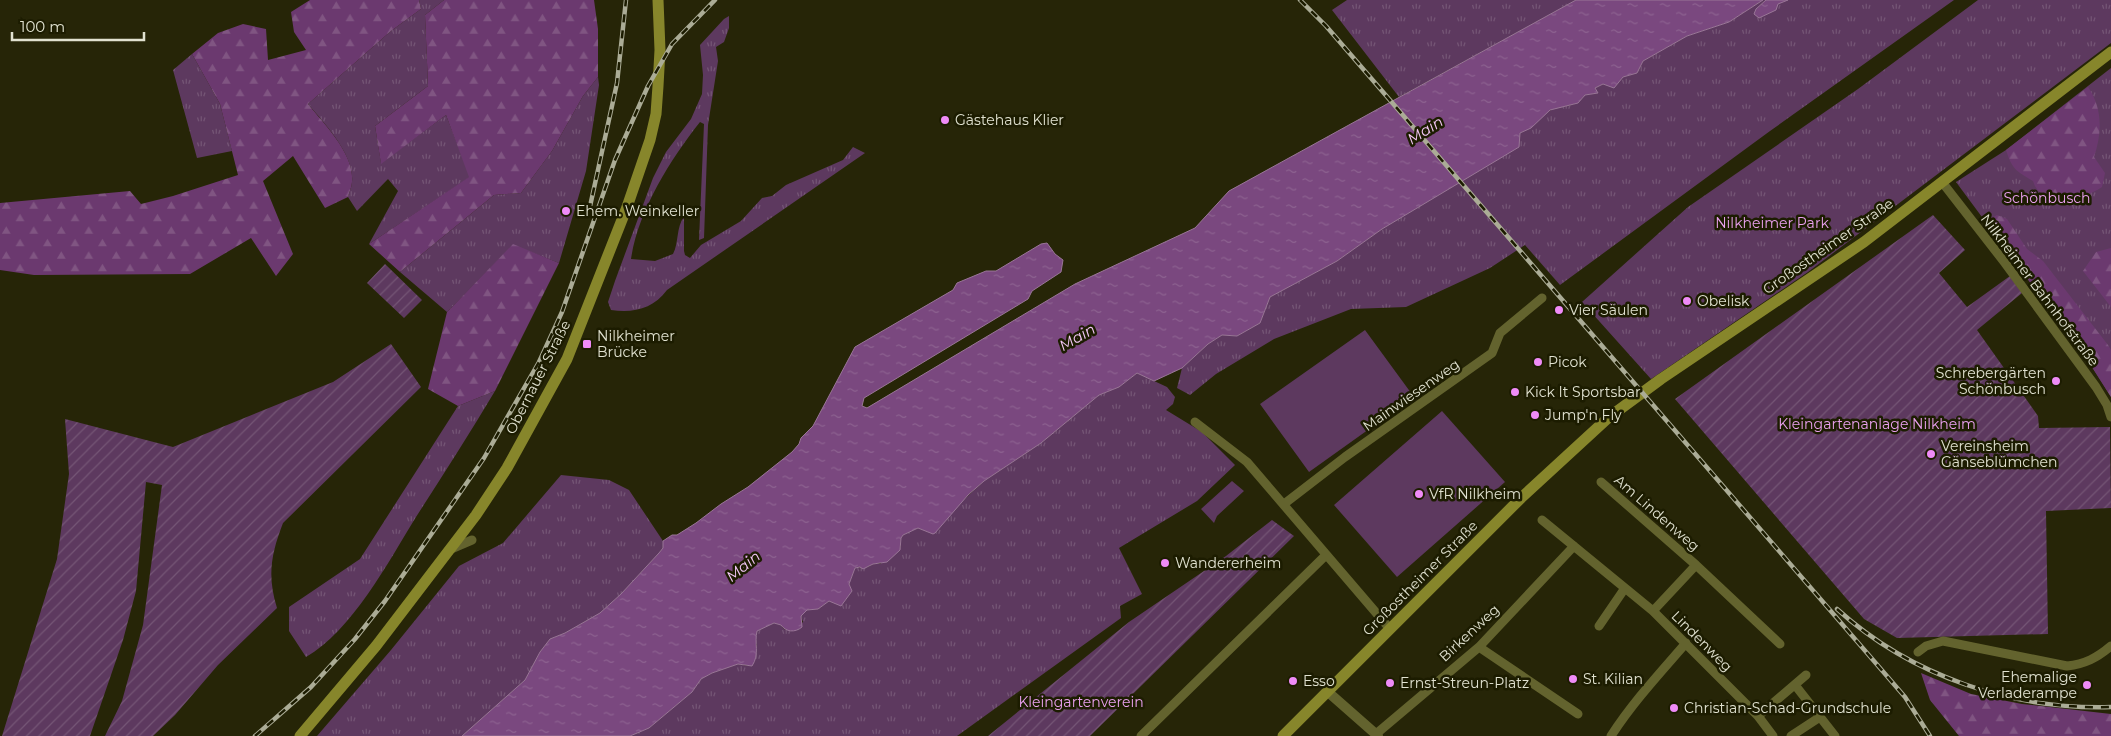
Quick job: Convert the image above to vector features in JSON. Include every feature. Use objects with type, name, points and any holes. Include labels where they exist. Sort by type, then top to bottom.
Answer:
[{"type":"main road","name":"Obernauer Straße","points":[[300,736],[376,646],[476,515],[507,468],[567,359],[627,207],[650,140],[656,114],[660,50],[658,0]]},
{"type":"main road","name":"Großostheimer Straße","points":[[1283,736],[1521,498],[1608,418],[1661,379],[1864,242],[2111,52]]},
{"type":"street","name":"Nilkheimer Bahnhofstraße","points":[[1942,182],[2005,263],[2096,388],[2111,417]]},
{"type":"street","name":"Mainwiesenweg","points":[[1284,504],[1345,457],[1492,353],[1500,333],[1542,298]]},
{"type":"street","points":[[1195,422],[1247,462],[1390,629]]},
{"type":"street","name":"Am Lindenweg","points":[[1601,482],[1696,564],[1780,644]]},
{"type":"street","name":"Lindenweg","points":[[1542,520],[1653,611],[1758,716],[1773,736]]},
{"type":"street","name":"Obernauer Straße","points":[[451,549],[472,540]]},
{"type":"street","name":"Birkenweg","points":[[1377,735],[1478,647],[1574,546]]},
{"type":"street","points":[[1141,736],[1326,554]]},
{"type":"street","name":"Am Lindenweg","points":[[1653,611],[1696,564]]},
{"type":"street","points":[[1599,626],[1625,588]]},
{"type":"street","points":[[1918,652],[1926,646],[1943,641],[2067,666],[2080,665],[2096,658],[2111,646]]},
{"type":"street","points":[[1611,736],[1638,698],[1686,643]]},
{"type":"street","points":[[1478,647],[1578,714]]},
{"type":"street","points":[[1758,716],[1806,675]]},
{"type":"street","points":[[1795,685],[1835,736]]},
{"type":"street","points":[[1328,692],[1377,735]]},
{"type":"street","points":[[1791,736],[1820,717]]},
{"type":"green space","points":[[310,0],[419,0],[421,9],[391,31],[308,104],[330,130],[349,161],[352,171],[352,186],[348,197],[325,208],[293,156],[263,181],[293,254],[276,276],[251,238],[190,274],[34,275],[0,270],[0,203],[130,191],[141,204],[173,196],[238,175],[220,104],[192,54],[218,33],[243,24],[266,29],[268,60],[306,50],[294,32],[291,12]]},
{"type":"green space","points":[[419,0],[444,0],[425,15],[428,86],[375,126],[381,163],[446,115],[470,177],[369,244],[398,191],[388,179],[357,211],[348,197],[352,186],[352,172],[344,150],[308,104],[391,31],[421,9]]},
{"type":"green space","points":[[444,0],[594,0],[598,29],[598,77],[583,96],[552,151],[521,193],[494,195],[400,272],[369,244],[469,177],[446,115],[381,164],[375,126],[428,86],[425,15]]},
{"type":"green space","points":[[1347,0],[1576,0],[1399,97],[1332,10]]},
{"type":"green space","points":[[1763,0],[1766,0],[1756,9],[1788,0],[1954,0],[1770,131],[1560,285],[1525,245],[1490,268],[1406,307],[1351,309],[1274,339],[1216,374],[1190,395],[1177,388],[1182,368],[1208,344],[1222,335],[1237,336],[1260,323],[1270,297],[1337,261],[1382,229],[1518,147],[1520,133],[1529,128],[1547,112],[1577,103],[1585,95],[1598,93],[1595,88],[1603,84],[1614,87],[1623,77],[1637,73],[1643,61],[1687,36],[1729,22]]},
{"type":"green space","name":"Nilkheimer Park","points":[[1978,0],[2111,0],[2111,43],[1808,272],[1651,379],[1582,302],[1688,207],[1858,89]]},
{"type":"green space","points":[[729,16],[729,28],[724,42],[716,47],[718,61],[708,125],[704,238],[699,240],[704,124],[700,122],[667,169],[657,187],[641,223],[631,259],[655,261],[673,254],[681,221],[684,217],[684,251],[685,255],[690,258],[701,245],[741,221],[762,198],[772,196],[786,185],[843,160],[853,147],[865,153],[667,290],[656,302],[635,310],[611,310],[608,302],[653,178],[666,152],[691,119],[702,94],[703,75],[700,45]]},
{"type":"green space","points":[[192,54],[220,104],[232,151],[197,158],[173,70]]},
{"type":"green space","name":"Schönbusch","points":[[2111,68],[2111,397],[2085,356],[1956,182],[2006,150]]},
{"type":"green space","points":[[598,77],[599,85],[586,171],[559,263],[513,245],[447,312],[400,272],[494,195],[521,193],[552,151],[583,96]]},
{"type":"green space","points":[[2088,87],[2099,112],[2099,139],[2094,157],[2105,173],[2102,187],[2094,192],[2074,198],[2053,199],[2044,196],[2037,190],[2033,181],[2015,169],[2006,150]]},
{"type":"green space","name":"Kleingartenanlage Nilkheim","points":[[1933,215],[1965,250],[1939,273],[1967,307],[2010,276],[2022,293],[1977,330],[2038,416],[2039,428],[2110,427],[2111,508],[2046,511],[2048,634],[1897,638],[1864,619],[1675,399]]},
{"type":"green space","points":[[1997,215],[2007,219],[2027,249],[2043,261],[2108,345],[2111,350],[2111,397],[2085,356],[1985,222]]},
{"type":"green space","points":[[513,244],[559,263],[495,391],[458,406],[428,389],[447,312]]},
{"type":"green space","points":[[2111,248],[2111,307],[2083,271],[2096,252]]},
{"type":"green space","points":[[385,264],[422,300],[404,318],[367,283]]},
{"type":"green space","points":[[1365,330],[1414,397],[1309,472],[1260,404]]},
{"type":"green space","points":[[391,344],[421,387],[283,523],[273,555],[271,575],[277,608],[218,665],[175,715],[153,736],[105,736],[122,701],[143,625],[162,485],[146,482],[136,591],[123,640],[90,736],[2,736],[57,559],[69,474],[65,419],[173,447],[333,382]]},
{"type":"green space","points":[[1137,373],[1167,387],[1175,397],[1173,404],[1166,410],[1202,432],[1235,465],[1197,501],[1119,548],[1142,594],[1120,606],[1121,618],[957,736],[630,736],[649,728],[692,692],[701,679],[738,664],[748,666],[757,646],[755,638],[757,631],[774,623],[792,631],[803,622],[801,616],[807,610],[818,609],[829,601],[841,605],[852,591],[849,584],[855,568],[880,564],[901,547],[903,535],[918,528],[929,532],[984,481],[1041,443],[1099,395],[1119,387]]},
{"type":"green space","points":[[495,391],[368,594],[338,631],[323,646],[306,657],[289,631],[289,607],[360,559],[458,406]]},
{"type":"green space","name":"VfR Nilkheim","points":[[1442,411],[1505,482],[1397,577],[1334,505]]},
{"type":"green space","points":[[561,475],[609,480],[629,490],[663,541],[663,548],[621,594],[600,613],[565,633],[550,639],[540,652],[525,680],[462,736],[317,736],[391,650],[459,566],[503,543]]},
{"type":"green space","points":[[1232,481],[1244,491],[1217,516],[1214,523],[1201,509]]},
{"type":"green space","name":"Kleingartenverein","points":[[1272,520],[1294,536],[1090,736],[988,736],[1129,622],[1226,556]]},
{"type":"green space","points":[[1921,673],[1971,694],[2022,704],[2111,714],[2111,736],[1959,736],[1930,700]]},
{"type":"water","name":"Main","points":[[1576,0],[1763,0],[1729,22],[1687,36],[1643,61],[1637,73],[1623,77],[1614,88],[1603,84],[1595,88],[1598,93],[1585,95],[1578,103],[1550,110],[1531,128],[1520,133],[1519,147],[1382,229],[1337,261],[1270,297],[1260,323],[1237,336],[1222,335],[1208,344],[1182,368],[1154,381],[1137,373],[1119,387],[1099,395],[1041,443],[984,481],[968,495],[935,533],[933,534],[918,528],[903,535],[900,550],[887,562],[873,564],[863,569],[860,567],[855,568],[849,584],[852,591],[841,606],[829,601],[818,609],[807,610],[801,616],[802,627],[794,631],[774,623],[757,631],[756,657],[752,666],[738,664],[701,679],[692,692],[649,728],[630,736],[462,736],[525,680],[540,652],[550,639],[565,633],[600,613],[621,594],[663,548],[663,541],[696,523],[748,487],[792,452],[799,444],[801,438],[813,426],[855,347],[953,290],[957,283],[986,271],[996,271],[1041,244],[1047,243],[1055,254],[1063,260],[1061,272],[1032,291],[1028,299],[864,398],[862,406],[867,408],[1075,284],[1195,228],[1229,191]]},
{"type":"water","points":[[1766,0],[1788,0],[1778,4],[1776,10],[1759,18],[1754,14],[1756,9]]},
{"type":"railway","points":[[589,211],[617,83],[626,0]]},
{"type":"railway","points":[[255,736],[311,687],[355,639],[385,601],[484,458],[539,362],[562,312],[615,160],[648,86],[672,44],[715,0]]},
{"type":"railway","points":[[1300,0],[1326,26],[1905,697],[1930,736]]},
{"type":"railway","points":[[1837,609],[1866,633],[1897,653],[1930,670],[1965,684],[2000,695],[2037,702],[2111,707]]},
{"type":"place","name":"Gästehaus Klier","points":[[945,120]]},
{"type":"place","name":"Ehem. Weinkeller","points":[[566,211]]},
{"type":"place","name":"Obelisk","points":[[1687,301]]},
{"type":"place","name":"Vier Säulen","points":[[1559,310]]},
{"type":"place","name":"Nilkheimer Brücke","points":[[587,344]]},
{"type":"place","name":"Picok","points":[[1538,362]]},
{"type":"place","name":"Schrebergärten Schönbusch","points":[[2056,381]]},
{"type":"place","name":"Kick It Sportsbar","points":[[1515,392]]},
{"type":"place","name":"Jump'n Fly","points":[[1535,415]]},
{"type":"place","name":"Vereinsheim Gänseblümchen","points":[[1931,454]]},
{"type":"place","name":"VfR Nilkheim","points":[[1419,494]]},
{"type":"place","name":"Wandererheim","points":[[1165,563]]},
{"type":"place","name":"St. Kilian","points":[[1573,679]]},
{"type":"place","name":"Esso","points":[[1293,681]]},
{"type":"place","name":"Ernst-Streun-Platz","points":[[1390,683]]},
{"type":"place","name":"Ehemalige Verladerampe","points":[[2087,685]]},
{"type":"place","name":"Christian-Schad-Grundschule","points":[[1674,708]]}]
